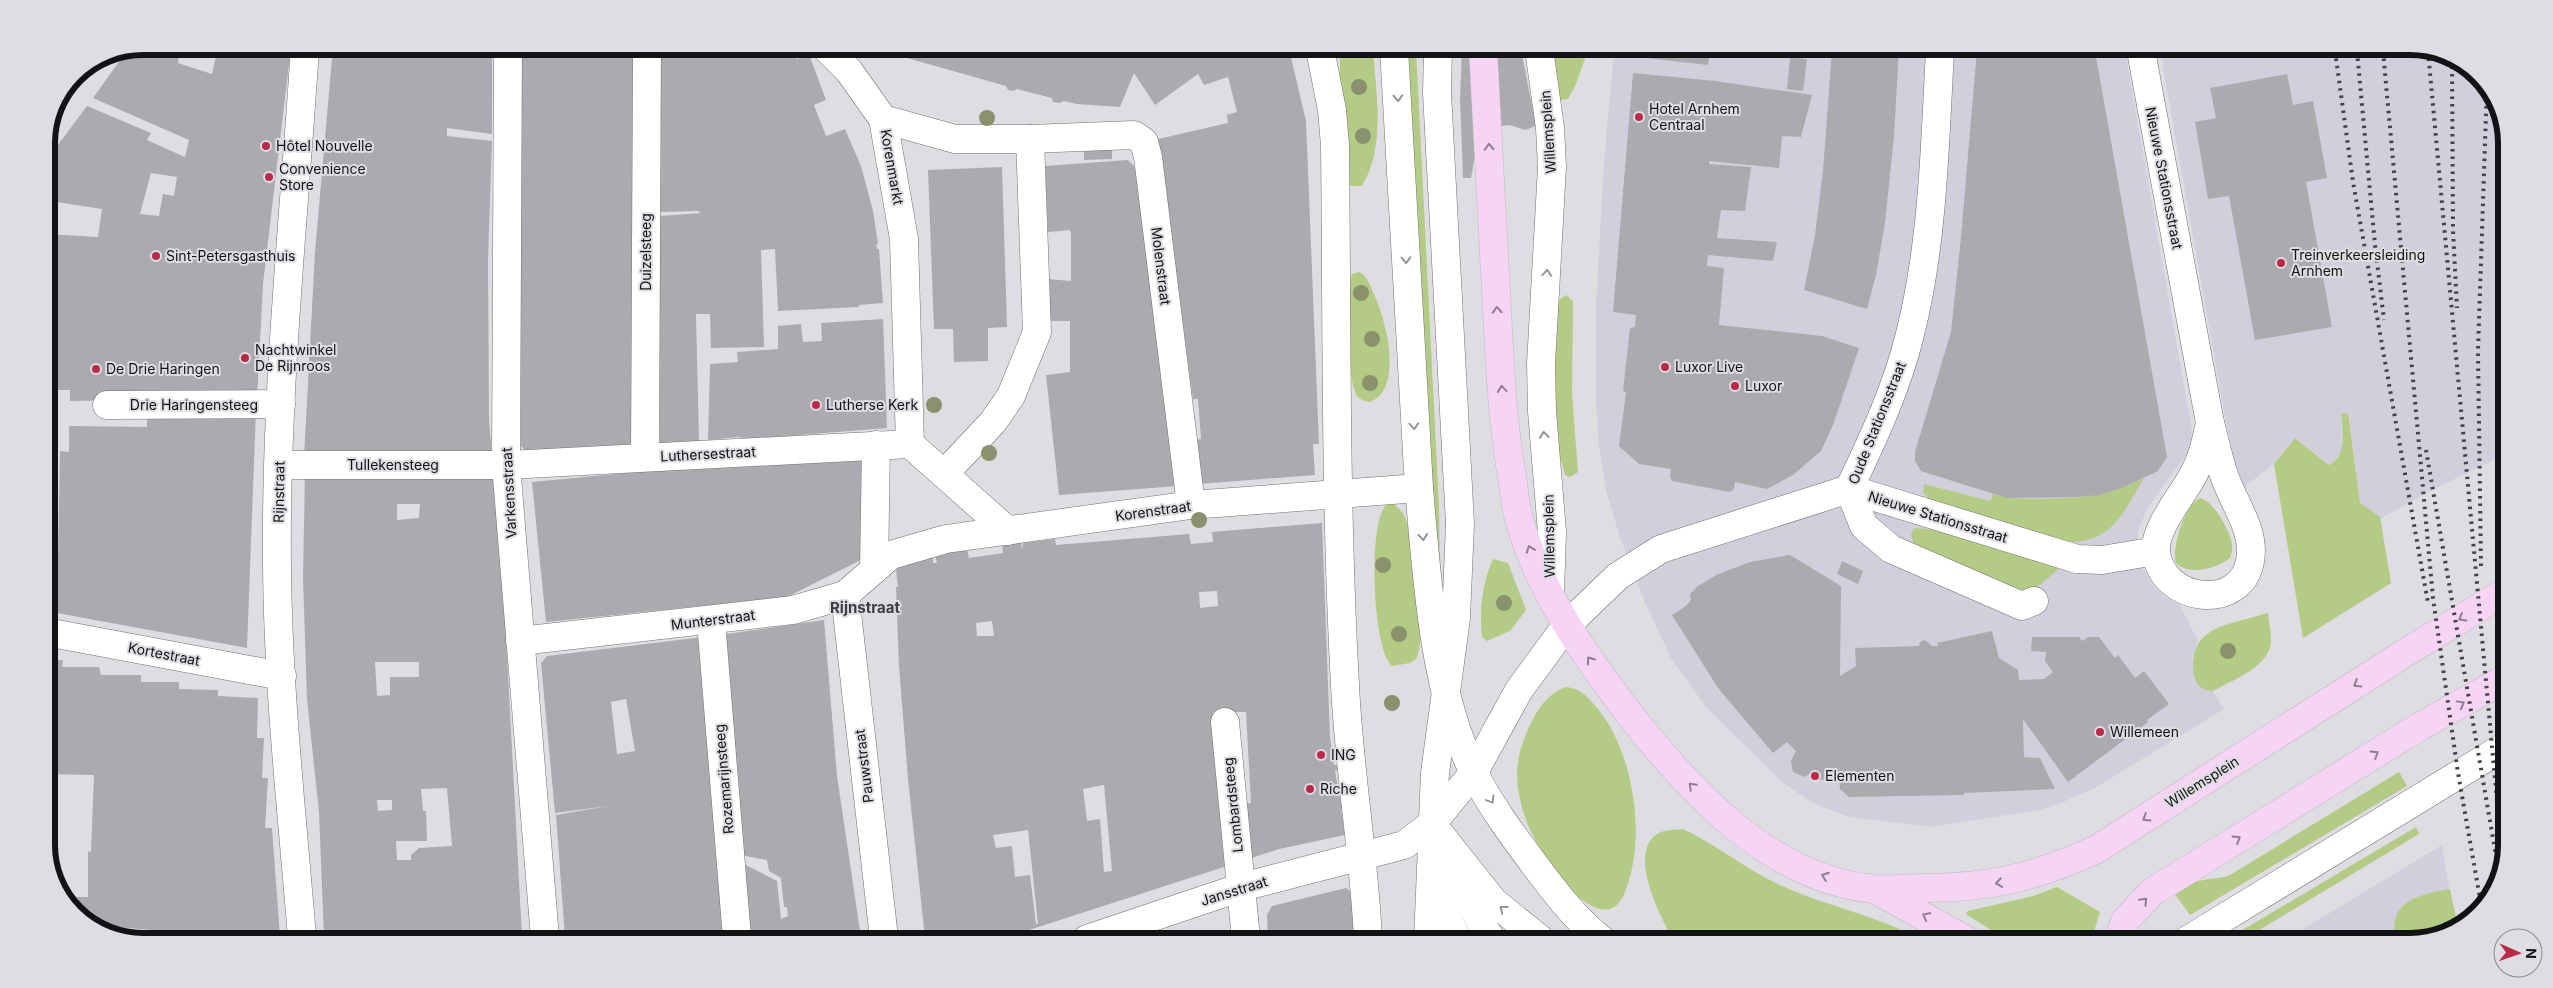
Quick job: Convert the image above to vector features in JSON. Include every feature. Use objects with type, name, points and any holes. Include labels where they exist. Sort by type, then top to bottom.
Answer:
[{"type":"main road","name":"Willemsplein","points":[[1483,55],[1499,358],[1506,446],[1519,518],[1534,559],[1566,626],[1639,727],[1675,769],[1750,840],[1796,865],[1830,879],[1872,888],[1954,888],[2004,882],[2056,868],[2097,849],[2405,653],[2498,597]]},
{"type":"main road","points":[[2121,933],[2125,921],[2152,892],[2419,727],[2498,683]]},
{"type":"main road","name":"Willemsplein","points":[[1872,888],[1954,933]]},
{"type":"street","name":"Rijnstraat","points":[[302,933],[282,676],[277,566],[281,404],[304,55]]},
{"type":"street","name":"Varkensstraat","points":[[508,55],[506,465],[545,933]]},
{"type":"street","name":"Duizelsteeg","points":[[645,457],[647,55]]},
{"type":"street","points":[[1321,55],[1332,110],[1335,145],[1338,496],[1345,686],[1372,853],[1366,892],[1368,933]]},
{"type":"street","points":[[1394,55],[1424,551],[1446,695],[1474,772],[1514,837],[1551,886],[1594,933]]},
{"type":"street","points":[[1428,933],[1428,898],[1435,773],[1456,618],[1459,498],[1437,93],[1438,55]]},
{"type":"street","name":"Willemsplein","points":[[1539,55],[1550,128],[1552,166],[1540,364],[1552,532],[1550,593]]},
{"type":"street","name":"Oude Stationsstraat","points":[[1566,626],[1618,576],[1661,549],[1849,489],[1896,384],[1911,334],[1920,282],[1933,173],[1940,55]]},
{"type":"street","name":"Nieuwe Stationsstraat","points":[[2141,55],[2210,423],[2223,474],[2234,502],[2244,520],[2251,547],[2250,562],[2244,575],[2232,588],[2222,593],[2196,595],[2175,586],[2166,578],[2156,551],[2162,528],[2192,478],[2203,452],[2210,423]]},
{"type":"street","points":[[852,59],[883,120]]},
{"type":"street","name":"Korenmarkt","points":[[910,444],[904,239],[883,120],[955,139],[1030,139]]},
{"type":"street","name":"Molenstraat","points":[[1030,139],[1134,135],[1144,142],[1148,157],[1191,505]]},
{"type":"street","points":[[944,474],[994,422],[1011,396],[1037,332],[1030,139]]},
{"type":"street","name":"Drie Haringensteeg","points":[[107,405],[281,404]]},
{"type":"street","name":"Luthersestraat","points":[[506,465],[910,444]]},
{"type":"street","points":[[910,444],[1008,531]]},
{"type":"street","points":[[876,445],[882,562]]},
{"type":"street","name":"Tullekensteeg","points":[[279,465],[506,465]]},
{"type":"street","name":"Korenstraat","points":[[882,562],[946,539],[1191,505],[1338,496],[1419,488]]},
{"type":"street","name":"Nieuwe Stationsstraat","points":[[1849,489],[2074,565],[2156,551]]},
{"type":"street","name":"Nieuwe Stationsstraat","points":[[1849,489],[1864,526],[1891,549],[2022,606],[2034,601]]},
{"type":"street","name":"Munterstraat","points":[[520,641],[793,610],[844,595],[882,562]]},
{"type":"street","name":"Pauwstraat","points":[[844,595],[883,933]]},
{"type":"street","name":"Rozemarijnsteeg","points":[[711,620],[737,933]]},
{"type":"street","points":[[1372,853],[1404,845],[1432,824],[1474,772],[1519,690],[1566,626]]},
{"type":"street","name":"Kortestraat","points":[[55,634],[282,676]]},
{"type":"street","name":"Lombardsteeg","points":[[1225,722],[1246,933]]},
{"type":"street","points":[[2199,933],[2498,750]]},
{"type":"street","points":[[1432,824],[1447,917],[1455,933]]},
{"type":"street","points":[[1432,824],[1487,933]]},
{"type":"street","points":[[1432,824],[1494,902],[1532,933]]},
{"type":"street","name":"Jansstraat","points":[[1104,933],[1242,887],[1372,853]]},
{"type":"street","points":[[1428,898],[1436,933]]},
{"type":"shaded area","points":[[1614,55],[2126,55],[2193,436],[2191,448],[2147,509],[2138,531],[2141,565],[2154,587],[2180,605],[2198,641],[2192,659],[2200,687],[2213,691],[2224,709],[2095,788],[2061,803],[2039,810],[1931,827],[1850,817],[1815,804],[1783,783],[1707,708],[1672,660],[1645,603],[1620,537],[1606,490],[1599,446],[1596,403],[1596,305],[1604,162]]},
{"type":"shaded area","points":[[2161,55],[2416,55],[2438,60],[2459,70],[2480,89],[2489,104],[2498,137],[2498,458],[2432,490],[2380,519],[2360,503],[2348,413],[2341,415],[2342,451],[2333,463],[2330,465],[2297,439],[2286,447],[2274,464],[2244,487],[2234,458]]},
{"type":"shaded area","points":[[2442,845],[2455,921],[2433,930],[2410,933],[2296,933]]},
{"type":"green space","points":[[1340,55],[1373,55],[1378,119],[1377,137],[1374,154],[1362,186],[1351,186],[1347,181],[1340,101]]},
{"type":"green space","points":[[1405,55],[1416,55],[1439,506],[1440,560],[1434,561]]},
{"type":"green space","points":[[1550,55],[1586,55],[1576,84],[1568,99],[1561,100],[1555,96]]},
{"type":"green space","points":[[1359,272],[1368,281],[1378,305],[1387,335],[1389,352],[1390,368],[1387,383],[1381,394],[1370,402],[1357,396],[1352,382],[1349,319],[1351,278],[1352,274]]},
{"type":"green space","points":[[1566,295],[1573,301],[1572,394],[1578,472],[1570,477],[1565,475],[1553,430],[1552,327],[1560,299]]},
{"type":"green space","points":[[2348,413],[2360,503],[2380,517],[2391,583],[2303,638],[2274,464],[2295,438],[2329,465],[2335,461],[2339,456],[2343,435],[2341,414]]},
{"type":"green space","points":[[2144,478],[2114,524],[2094,538],[2081,541],[2065,542],[1929,499],[1923,492],[1924,484],[1990,501],[1993,494],[2003,497],[2031,499],[2062,498],[2107,493]]},
{"type":"green space","points":[[2200,498],[2205,500],[2221,518],[2229,533],[2232,550],[2230,558],[2224,562],[2203,570],[2196,570],[2182,567],[2176,563],[2175,556],[2177,537],[2184,517],[2194,502]]},
{"type":"green space","points":[[1388,503],[1393,503],[1402,512],[1408,527],[1418,588],[1421,631],[1416,659],[1410,663],[1392,666],[1385,655],[1380,636],[1376,611],[1375,584],[1377,532],[1381,513]]},
{"type":"green space","points":[[1915,528],[1946,531],[2060,568],[2025,597],[1915,549],[1911,534]]},
{"type":"green space","points":[[1493,559],[1508,563],[1526,610],[1510,631],[1487,641],[1482,637],[1481,607],[1486,578]]},
{"type":"green space","points":[[2268,613],[2271,641],[2264,659],[2248,672],[2213,691],[2200,687],[2194,675],[2194,658],[2197,646],[2204,637],[2226,625]]},
{"type":"green space","points":[[1565,687],[1576,689],[1587,697],[1610,727],[1620,747],[1628,770],[1633,794],[1635,842],[1633,865],[1623,896],[1619,903],[1610,909],[1598,908],[1585,902],[1561,878],[1549,863],[1532,834],[1519,796],[1518,764],[1526,735],[1542,705],[1554,693]]},
{"type":"green space","points":[[2399,772],[2407,786],[2190,915],[2174,893],[2195,882],[2230,875]]},
{"type":"green space","points":[[2416,827],[2419,834],[2254,933],[2237,933]]},
{"type":"green space","points":[[1683,829],[1705,840],[1766,878],[1785,887],[1908,933],[1669,933],[1649,886],[1645,856],[1649,843],[1657,834],[1667,830]]},
{"type":"green space","points":[[2057,887],[2100,912],[2093,933],[1996,933],[1966,914],[1968,911],[2033,896]]},
{"type":"green space","points":[[2450,889],[2456,920],[2433,930],[2394,933],[2396,917],[2400,909],[2407,902],[2426,894]]},
{"type":"building","points":[[179,55],[178,63],[212,74],[216,57],[210,55],[290,55],[263,284],[257,398],[70,401],[70,390],[55,390],[55,235],[98,237],[102,209],[55,201],[55,149],[87,106],[151,133],[147,140],[185,157],[189,140],[93,98],[121,58],[126,57]],"holes":[[[151,173],[177,177],[174,196],[163,194],[159,216],[140,214]]]},
{"type":"building","points":[[332,55],[492,55],[492,134],[447,128],[447,136],[492,141],[488,260],[489,420],[492,456],[304,458],[315,252]]},
{"type":"building","points":[[519,55],[637,55],[638,438],[630,446],[529,454],[521,446]]},
{"type":"building","points":[[659,55],[792,55],[797,59],[809,55],[826,100],[814,105],[826,136],[845,129],[861,166],[873,211],[878,244],[876,245],[877,249],[879,249],[883,303],[859,305],[859,307],[778,311],[775,249],[761,250],[764,347],[711,348],[710,314],[696,314],[699,441],[660,443],[656,299],[660,216],[701,213],[698,211],[660,212]]},
{"type":"building","points":[[899,55],[1290,55],[1306,121],[1319,444],[1313,444],[1315,475],[1199,484],[1196,440],[1201,439],[1198,399],[1193,399],[1158,139],[1228,123],[1227,115],[1237,112],[1228,77],[1204,85],[1198,74],[1155,105],[1134,73],[1120,107],[1077,104],[1064,101],[1060,103],[1053,102],[1052,98],[1017,89],[1013,91],[1008,90],[1006,86]]},
{"type":"building","points":[[1462,55],[1522,55],[1536,126],[1525,130],[1510,125],[1501,126],[1482,143],[1474,161],[1471,178],[1463,178],[1460,99]]},
{"type":"building","points":[[1637,55],[1709,55],[1708,65],[1637,57]]},
{"type":"building","points":[[1832,55],[1899,55],[1894,136],[1885,223],[1876,275],[1867,309],[1804,290],[1815,235],[1823,171]]},
{"type":"building","points":[[1977,55],[2096,55],[2167,457],[2158,471],[2122,488],[2100,495],[2007,498],[1921,471],[1915,461],[1915,452],[1951,332]]},
{"type":"building","points":[[1790,57],[1807,59],[1803,91],[1787,89]]},
{"type":"building","points":[[1633,73],[1715,81],[1812,95],[1801,137],[1782,136],[1779,168],[1709,161],[1709,164],[1751,167],[1745,211],[1721,210],[1717,238],[1777,242],[1773,261],[1708,255],[1707,266],[1724,268],[1719,325],[1822,336],[1859,348],[1833,425],[1821,451],[1793,475],[1767,489],[1735,482],[1734,489],[1730,492],[1672,481],[1670,477],[1671,469],[1639,464],[1619,446],[1626,392],[1623,391],[1630,328],[1635,327],[1636,315],[1613,312]]},
{"type":"building","name":"Treinverkeersleiding Arnhem","points":[[2287,74],[2293,105],[2313,101],[2327,178],[2306,182],[2332,327],[2255,340],[2229,196],[2208,199],[2195,122],[2216,118],[2210,88]]},
{"type":"building","points":[[1112,145],[1112,159],[1084,160],[1084,146]]},
{"type":"building","points":[[1128,160],[1134,166],[1142,194],[1178,486],[1059,495],[1046,375],[1070,372],[1070,321],[1047,321],[1048,279],[1071,281],[1071,234],[1070,230],[1048,232],[1045,166]]},
{"type":"building","points":[[1002,167],[1007,327],[988,328],[988,361],[954,362],[953,329],[934,329],[928,170]]},
{"type":"building","points":[[883,319],[887,428],[749,439],[738,437],[708,440],[710,364],[738,362],[737,352],[778,349],[778,326],[801,324],[803,342],[822,341],[821,323]]},
{"type":"building","points":[[256,410],[247,648],[57,613],[60,451],[69,452],[69,426],[147,427],[147,411]]},
{"type":"building","points":[[868,458],[861,560],[787,597],[546,622],[532,482],[678,468]]},
{"type":"building","points":[[493,471],[506,637],[522,933],[324,933],[319,812],[307,699],[303,577],[305,473]],"holes":[[[397,504],[420,504],[419,518],[397,520]],[[375,662],[419,662],[419,677],[390,677],[390,695],[377,696]],[[447,788],[452,846],[419,848],[411,855],[411,860],[397,860],[396,841],[427,841],[426,811],[423,811],[421,789]],[[377,800],[392,800],[392,810],[378,811]]]},
{"type":"building","points":[[1322,523],[1330,738],[1334,765],[1337,765],[1337,770],[1335,771],[1341,803],[1343,803],[1344,808],[1341,809],[1345,835],[1279,849],[1248,859],[1246,804],[1251,803],[1246,712],[1213,712],[1233,864],[1020,933],[924,933],[908,779],[899,666],[896,587],[898,587],[895,560],[933,556],[933,563],[937,563],[935,555],[967,550],[969,558],[1003,553],[1002,545],[1021,542],[1022,550],[1023,543],[1055,539],[1056,545],[1189,534],[1191,544],[1213,542],[1212,532]],"holes":[[[1217,591],[1218,606],[1200,608],[1199,592]],[[992,621],[994,636],[977,636],[976,623]],[[1104,785],[1112,871],[1104,872],[1100,819],[1087,821],[1083,789]],[[1028,830],[1038,924],[1036,924],[1030,875],[1015,877],[1012,846],[996,848],[993,835]]]},
{"type":"building","points":[[1790,555],[1841,586],[1840,676],[1856,666],[1855,648],[1919,646],[1920,642],[1925,640],[1932,646],[1938,646],[1937,643],[1992,631],[1999,658],[2018,670],[2019,680],[2044,679],[2053,672],[2045,661],[2046,652],[2031,651],[2032,637],[2079,637],[2082,641],[2088,637],[2099,637],[2115,658],[2118,655],[2135,678],[2144,671],[2169,704],[2068,782],[2023,719],[2024,757],[2040,758],[2055,789],[1964,793],[1964,795],[1849,797],[1840,789],[1839,778],[1818,780],[1815,771],[1804,777],[1793,772],[1791,761],[1796,751],[1787,742],[1773,753],[1718,688],[1672,615],[1686,606],[1691,600],[1690,594],[1698,586],[1716,575],[1750,562]]},
{"type":"building","points":[[1842,561],[1863,571],[1858,584],[1837,574]]},
{"type":"building","points":[[824,620],[837,776],[860,933],[746,933],[742,863],[777,881],[781,919],[788,916],[787,907],[784,907],[781,878],[769,871],[767,860],[736,854],[720,635]]},
{"type":"building","points":[[703,637],[731,933],[565,933],[556,815],[608,806],[555,813],[541,663],[547,656]],"holes":[[[626,699],[635,751],[617,754],[611,702]]]},
{"type":"building","points":[[55,660],[63,660],[62,667],[99,667],[101,675],[141,675],[141,682],[179,682],[179,689],[218,690],[218,696],[258,698],[257,738],[264,738],[262,778],[268,778],[265,828],[272,828],[280,933],[152,933],[152,930],[129,928],[129,932],[104,924],[85,911],[73,899],[72,897],[88,897],[88,851],[91,852],[94,775],[55,774]]},
{"type":"building","points":[[1346,888],[1355,894],[1355,933],[1268,933],[1267,915],[1272,906]]},
{"type":"railway","points":[[2336,55],[2353,182],[2428,603]]},
{"type":"railway","points":[[2357,55],[2384,320]]},
{"type":"railway","points":[[2383,55],[2433,598],[2458,773],[2480,899]]},
{"type":"railway","points":[[2429,57],[2498,812]]},
{"type":"railway","points":[[2452,66],[2453,230],[2457,308]]},
{"type":"railway","points":[[2481,566],[2478,351],[2486,100]]},
{"type":"railway","points":[[2426,450],[2497,859]]},
{"type":"place","name":"Hotel Arnhem Centraal","points":[[1639,117]]},
{"type":"place","name":"Hôtel Nouvelle","points":[[266,146]]},
{"type":"place","name":"Convenience Store","points":[[269,177]]},
{"type":"place","name":"Sint-Petersgasthuis","points":[[156,256]]},
{"type":"place","name":"Treinverkeersleiding Arnhem","points":[[2281,263]]},
{"type":"place","name":"Nachtwinkel De Rijnroos","points":[[245,358]]},
{"type":"place","name":"Luxor Live","points":[[1665,367]]},
{"type":"place","name":"De Drie Haringen","points":[[96,369]]},
{"type":"place","name":"Luxor","points":[[1735,386]]},
{"type":"place","name":"Lutherse Kerk","points":[[816,405]]},
{"type":"place","name":"Willemeen","points":[[2100,732]]},
{"type":"place","name":"ING","points":[[1321,755]]},
{"type":"place","name":"Elementen","points":[[1815,776]]},
{"type":"place","name":"Riche","points":[[1310,789]]},
{"type":"district","name":"Rijnstraat","points":[[865,608]]}]
